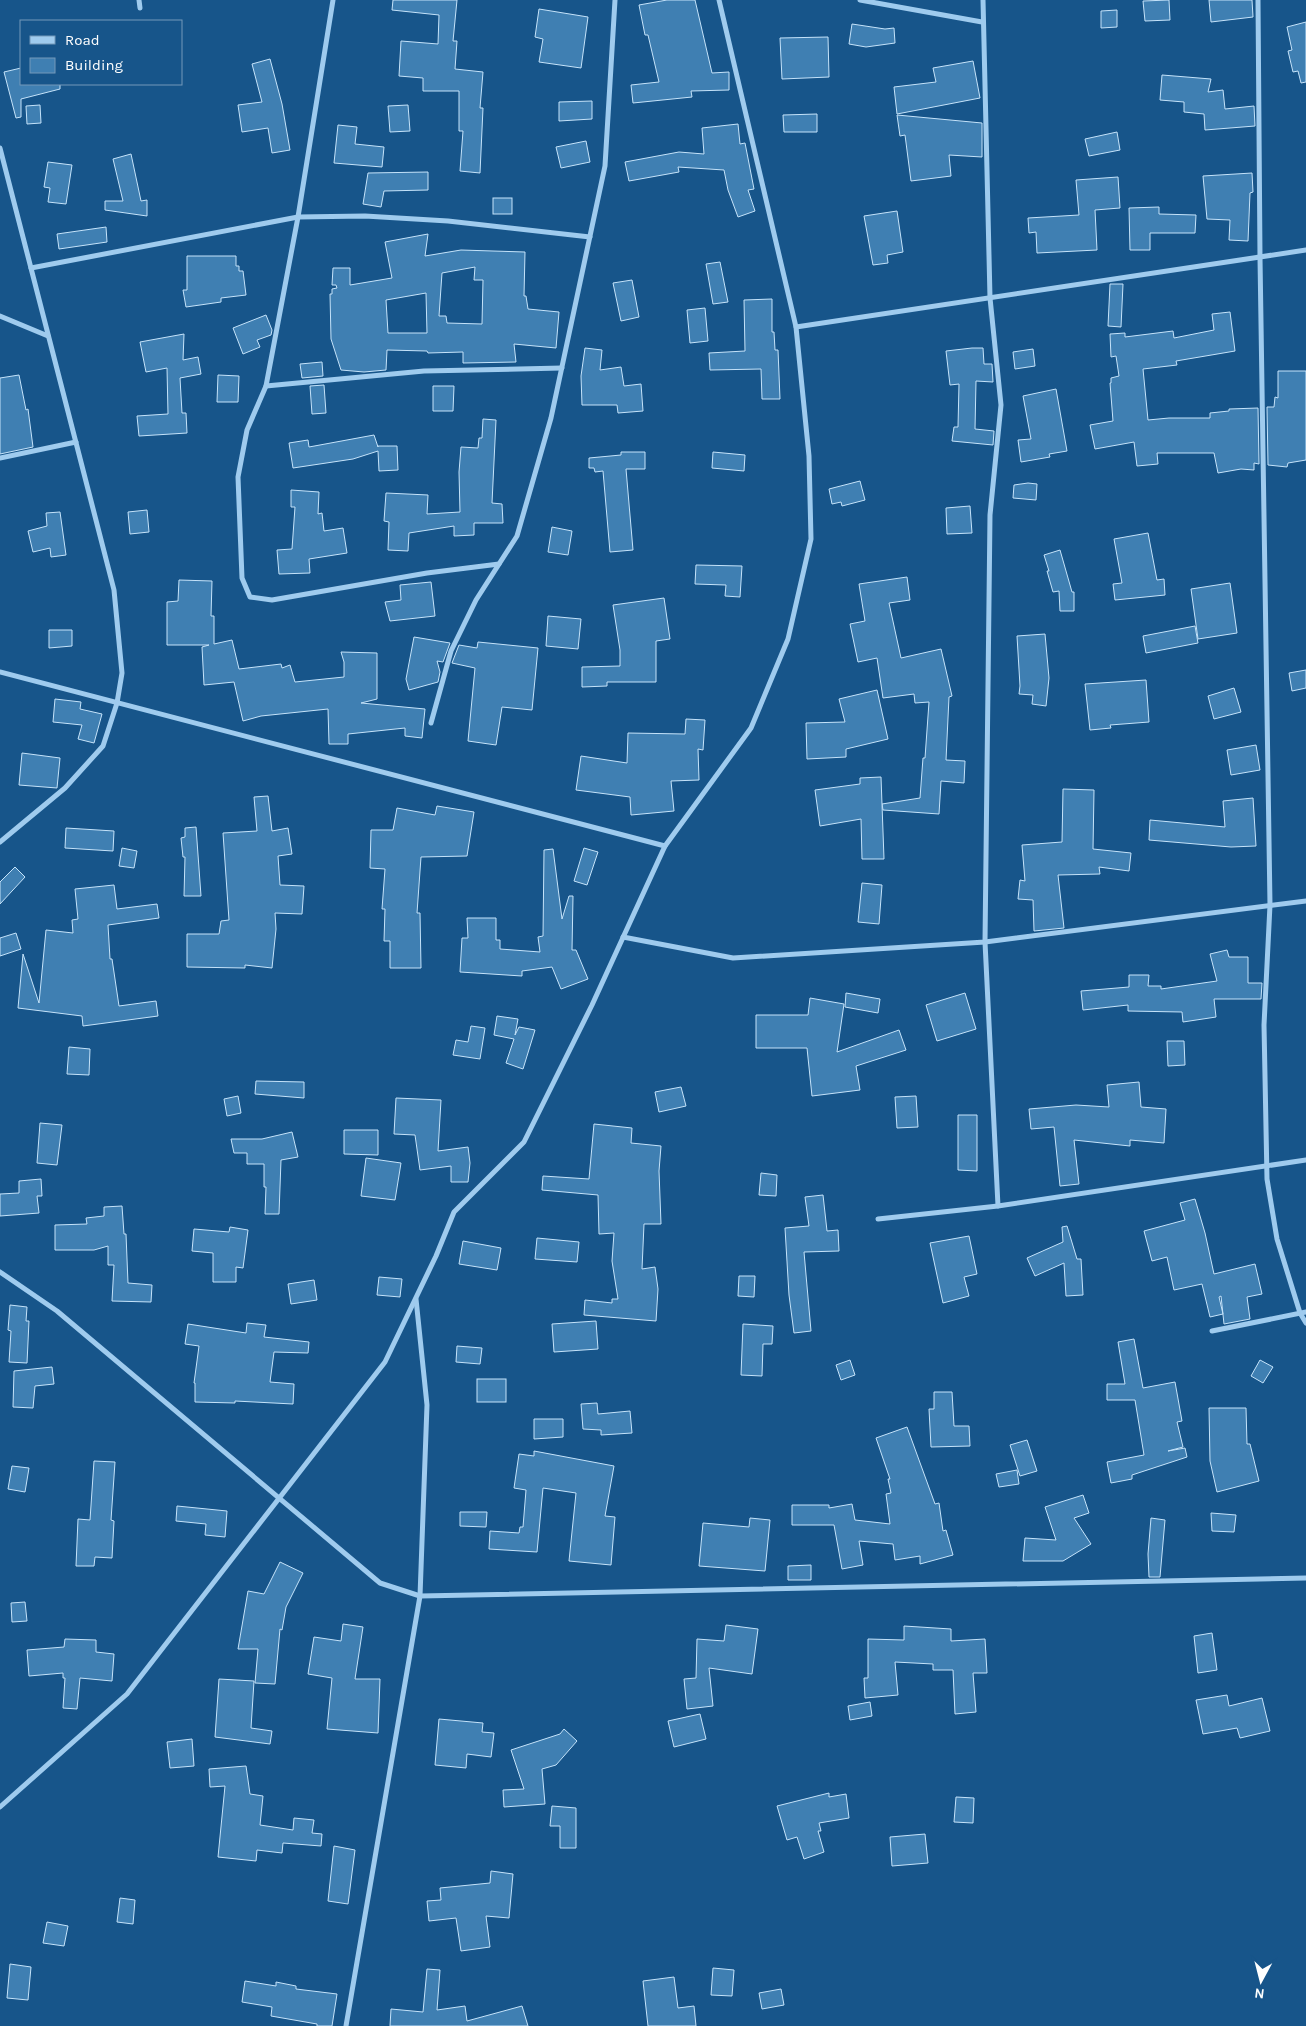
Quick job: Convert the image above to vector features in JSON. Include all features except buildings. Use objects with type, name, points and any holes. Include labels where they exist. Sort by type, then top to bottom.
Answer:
[{"type":"street","points":[[139,0],[140,8]]},
{"type":"street","points":[[333,0],[298,217],[266,386],[247,430],[238,477],[242,578],[250,597],[272,600],[427,573],[499,564]]},
{"type":"street","points":[[431,723],[451,651],[476,600],[517,536],[551,418],[606,166],[615,0]]},
{"type":"street","points":[[0,1806],[127,1694],[385,1362],[436,1256],[454,1212],[524,1142],[665,846],[751,728],[788,639],[812,539],[809,456],[796,326],[719,0]]},
{"type":"street","points":[[860,0],[982,22]]},
{"type":"street","points":[[983,0],[982,22],[990,298],[1001,405],[990,515],[985,942],[998,1206]]},
{"type":"street","points":[[1258,0],[1270,905],[1264,1025],[1267,1179],[1277,1239],[1306,1323]]},
{"type":"street","points":[[0,148],[114,590],[122,673],[117,703],[104,746],[65,788],[0,842]]},
{"type":"street","points":[[31,268],[298,217],[365,216],[448,221],[590,237]]},
{"type":"street","points":[[796,326],[1306,250]]},
{"type":"street","points":[[0,316],[48,336]]},
{"type":"street","points":[[266,386],[424,371],[562,368]]},
{"type":"street","points":[[0,458],[76,442]]},
{"type":"street","points":[[0,672],[665,846]]},
{"type":"street","points":[[623,937],[733,958],[985,942],[1306,901]]},
{"type":"street","points":[[878,1219],[998,1206],[1306,1160]]},
{"type":"street","points":[[0,1272],[57,1311],[380,1583],[420,1596],[1306,1578]]},
{"type":"street","points":[[346,2026],[420,1596],[428,1405],[416,1297]]},
{"type":"street","points":[[1212,1331],[1303,1313]]}]
